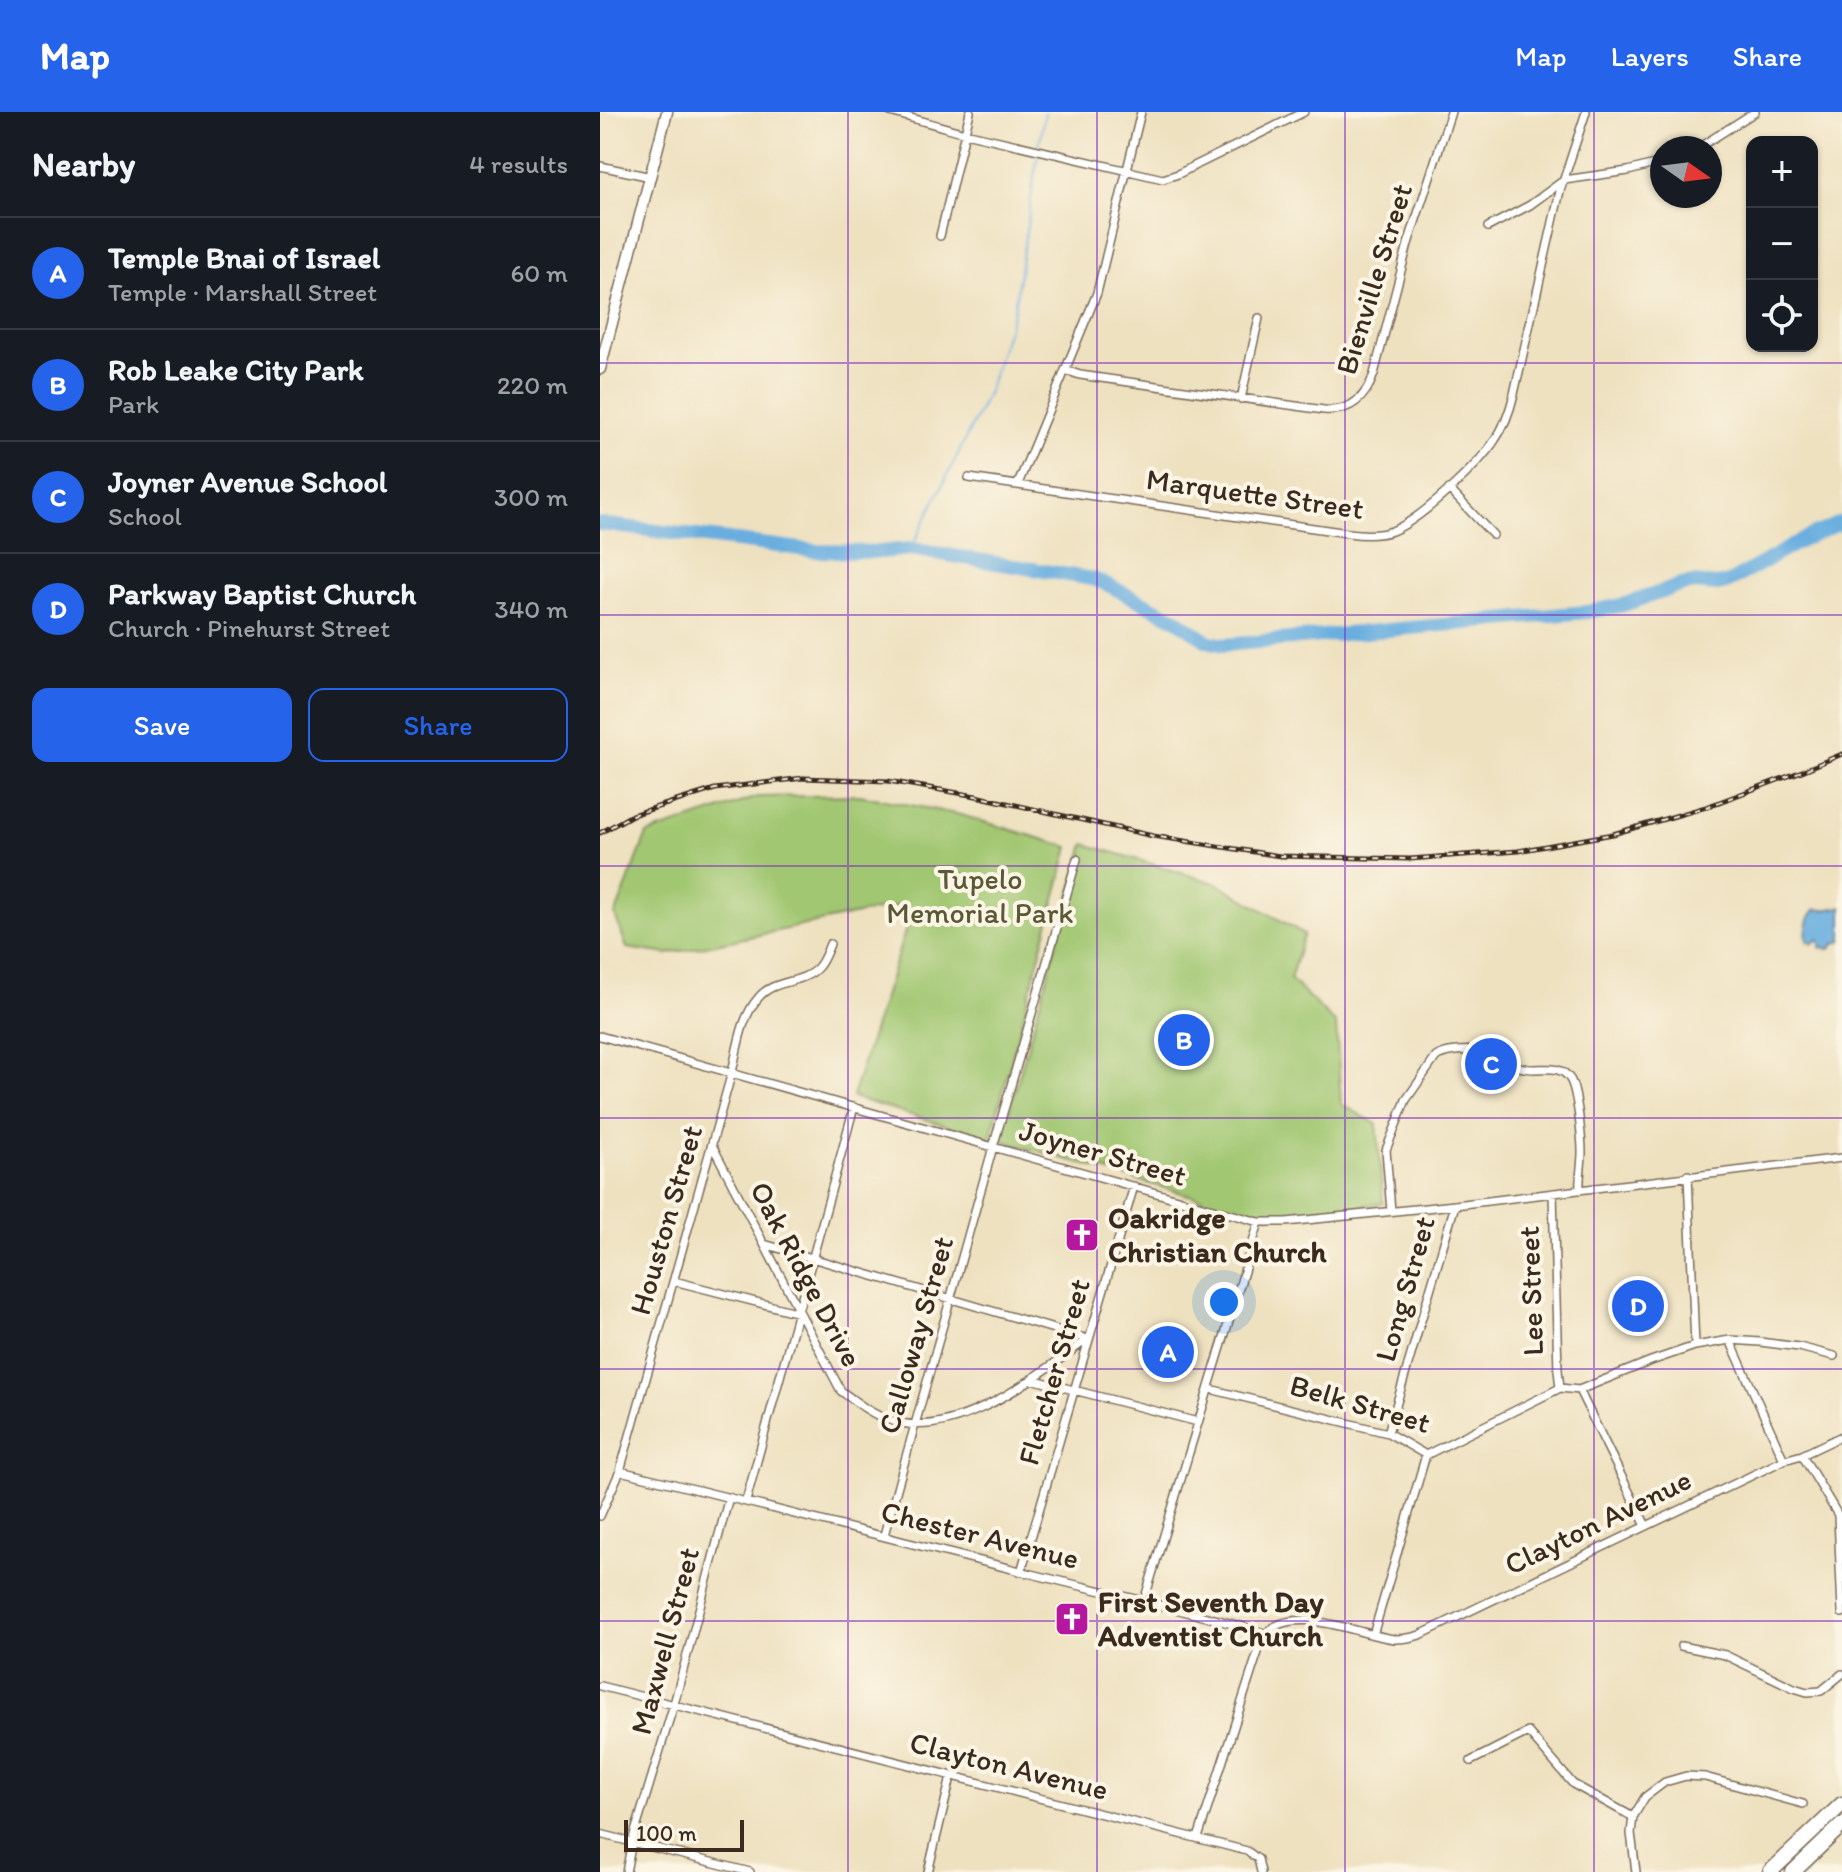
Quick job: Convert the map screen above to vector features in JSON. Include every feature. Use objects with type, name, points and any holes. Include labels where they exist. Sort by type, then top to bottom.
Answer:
[{"type":"highway","points":[[1793,1872],[1837,1823],[1842,1804]]},
{"type":"highway","points":[[1770,1872],[1837,1823]]},
{"type":"street","points":[[600,369],[667,112]]},
{"type":"street","points":[[890,112],[1160,179],[1166,179],[1304,112]]},
{"type":"street","points":[[940,236],[970,112]]},
{"type":"street","points":[[1018,484],[1100,286],[1141,112]]},
{"type":"street","name":"Bienville Street","points":[[1065,370],[1080,375],[1333,411],[1349,407],[1362,398],[1371,384],[1408,244],[1451,112]]},
{"type":"street","name":"Marquette Street","points":[[969,478],[1348,533],[1371,535],[1390,532],[1409,523],[1488,450],[1508,415],[1564,180],[1586,112]]},
{"type":"street","points":[[1718,136],[1755,112]]},
{"type":"street","points":[[1488,227],[1530,205],[1564,180],[1650,165]]},
{"type":"street","points":[[600,166],[651,177]]},
{"type":"street","points":[[1241,399],[1259,318]]},
{"type":"street","points":[[1449,489],[1493,535]]},
{"type":"street","name":"Calloway Street","points":[[884,1535],[1077,859]]},
{"type":"street","name":"Houston Street","points":[[600,1516],[620,1471],[745,1018],[760,995],[779,984],[806,977],[819,966],[830,944]]},
{"type":"street","name":"Joyner Street","points":[[601,1039],[732,1072],[1259,1222],[1455,1205],[1842,1158]]},
{"type":"street","points":[[1391,1211],[1386,1150],[1406,1100],[1436,1057],[1443,1052],[1487,1051],[1526,1069],[1555,1068],[1563,1072],[1574,1090],[1582,1150],[1580,1190]]},
{"type":"street","points":[[746,1501],[854,1107]]},
{"type":"street","name":"Oak Ridge Drive","points":[[711,1144],[841,1391],[867,1409],[890,1420],[915,1425],[945,1421],[976,1411],[1031,1379],[1088,1339]]},
{"type":"street","points":[[1688,1175],[1695,1346]]},
{"type":"street","name":"Fletcher Street","points":[[1021,1572],[1134,1186]]},
{"type":"street","name":"Lee Street","points":[[1553,1193],[1560,1388]]},
{"type":"street","name":"Long Street","points":[[1388,1433],[1455,1205]]},
{"type":"street","points":[[1144,1601],[1259,1222]]},
{"type":"street","points":[[764,1244],[1088,1339]]},
{"type":"street","points":[[674,1281],[799,1313]]},
{"type":"street","points":[[1730,1340],[1784,1460]]},
{"type":"street","points":[[1560,1388],[1579,1390],[1695,1346],[1730,1340],[1799,1347],[1834,1356]]},
{"type":"street","points":[[1031,1379],[1198,1422]]},
{"type":"street","name":"Belk Street","points":[[1210,1389],[1388,1433],[1426,1455],[1560,1388]]},
{"type":"street","points":[[1579,1390],[1646,1526]]},
{"type":"street","name":"Clayton Avenue","points":[[1373,1635],[1402,1639],[1420,1635],[1784,1460],[1842,1436]]},
{"type":"street","points":[[1198,1838],[1256,1658],[1267,1634],[1279,1625],[1297,1620],[1373,1635],[1426,1455]]},
{"type":"street","points":[[1802,1455],[1838,1515],[1842,1613]]},
{"type":"street","name":"Chester Avenue","points":[[620,1471],[884,1535],[1267,1634]]},
{"type":"street","name":"Maxwell Street","points":[[626,1872],[729,1497]]},
{"type":"street","points":[[1681,1646],[1725,1655],[1807,1692],[1821,1691],[1842,1674]]},
{"type":"street","name":"Clayton Avenue","points":[[600,1686],[1247,1851],[1258,1859],[1261,1872]]},
{"type":"street","points":[[1471,1761],[1528,1732],[1573,1784],[1633,1817]]},
{"type":"street","points":[[1636,1872],[1631,1833],[1633,1817],[1650,1792],[1665,1782],[1686,1776],[1716,1779],[1803,1804]]},
{"type":"street","points":[[928,1872],[951,1777]]},
{"type":"street","points":[[600,1834],[750,1872]]},
{"type":"green space","name":"Tupelo Memorial Park","points":[[860,795],[961,815],[1069,847],[990,1139],[852,1097],[909,919],[896,906],[668,954],[627,948],[615,915],[647,834],[757,797]]},
{"type":"green space","points":[[1085,844],[1218,884],[1304,934],[1290,979],[1336,1024],[1341,1104],[1377,1124],[1383,1203],[1288,1215],[1257,1215],[1001,1140]]},
{"type":"water","points":[[1842,907],[1842,941],[1830,949],[1820,948],[1818,939],[1812,944],[1807,941],[1808,924],[1816,909]]},
{"type":"waterway","points":[[1039,146],[1045,112]]},
{"type":"waterway","points":[[911,549],[987,395],[1014,310],[1038,153]]},
{"type":"waterway","points":[[600,524],[817,551],[911,549],[1093,579],[1176,619],[1207,641],[1224,645],[1586,612],[1623,605],[1682,585],[1729,582],[1804,539],[1842,522]]},
{"type":"railway","points":[[600,833],[632,815],[715,789],[803,778],[888,781],[976,796],[1153,836],[1280,856],[1410,859],[1518,851],[1613,834],[1706,807],[1842,754]]},
{"type":"place","name":"Rob Leake City Park","points":[[1184,1040]]},
{"type":"place","name":"Joyner Avenue School","points":[[1491,1064]]},
{"type":"place","name":"Oakridge Christian Church","points":[[1082,1235]]},
{"type":"place","name":"Parkway Baptist Church","points":[[1638,1306]]},
{"type":"place","name":"Temple Bnai of Israel","points":[[1168,1352]]},
{"type":"place","name":"First Seventh Day Adventist Church","points":[[1072,1619]]}]
